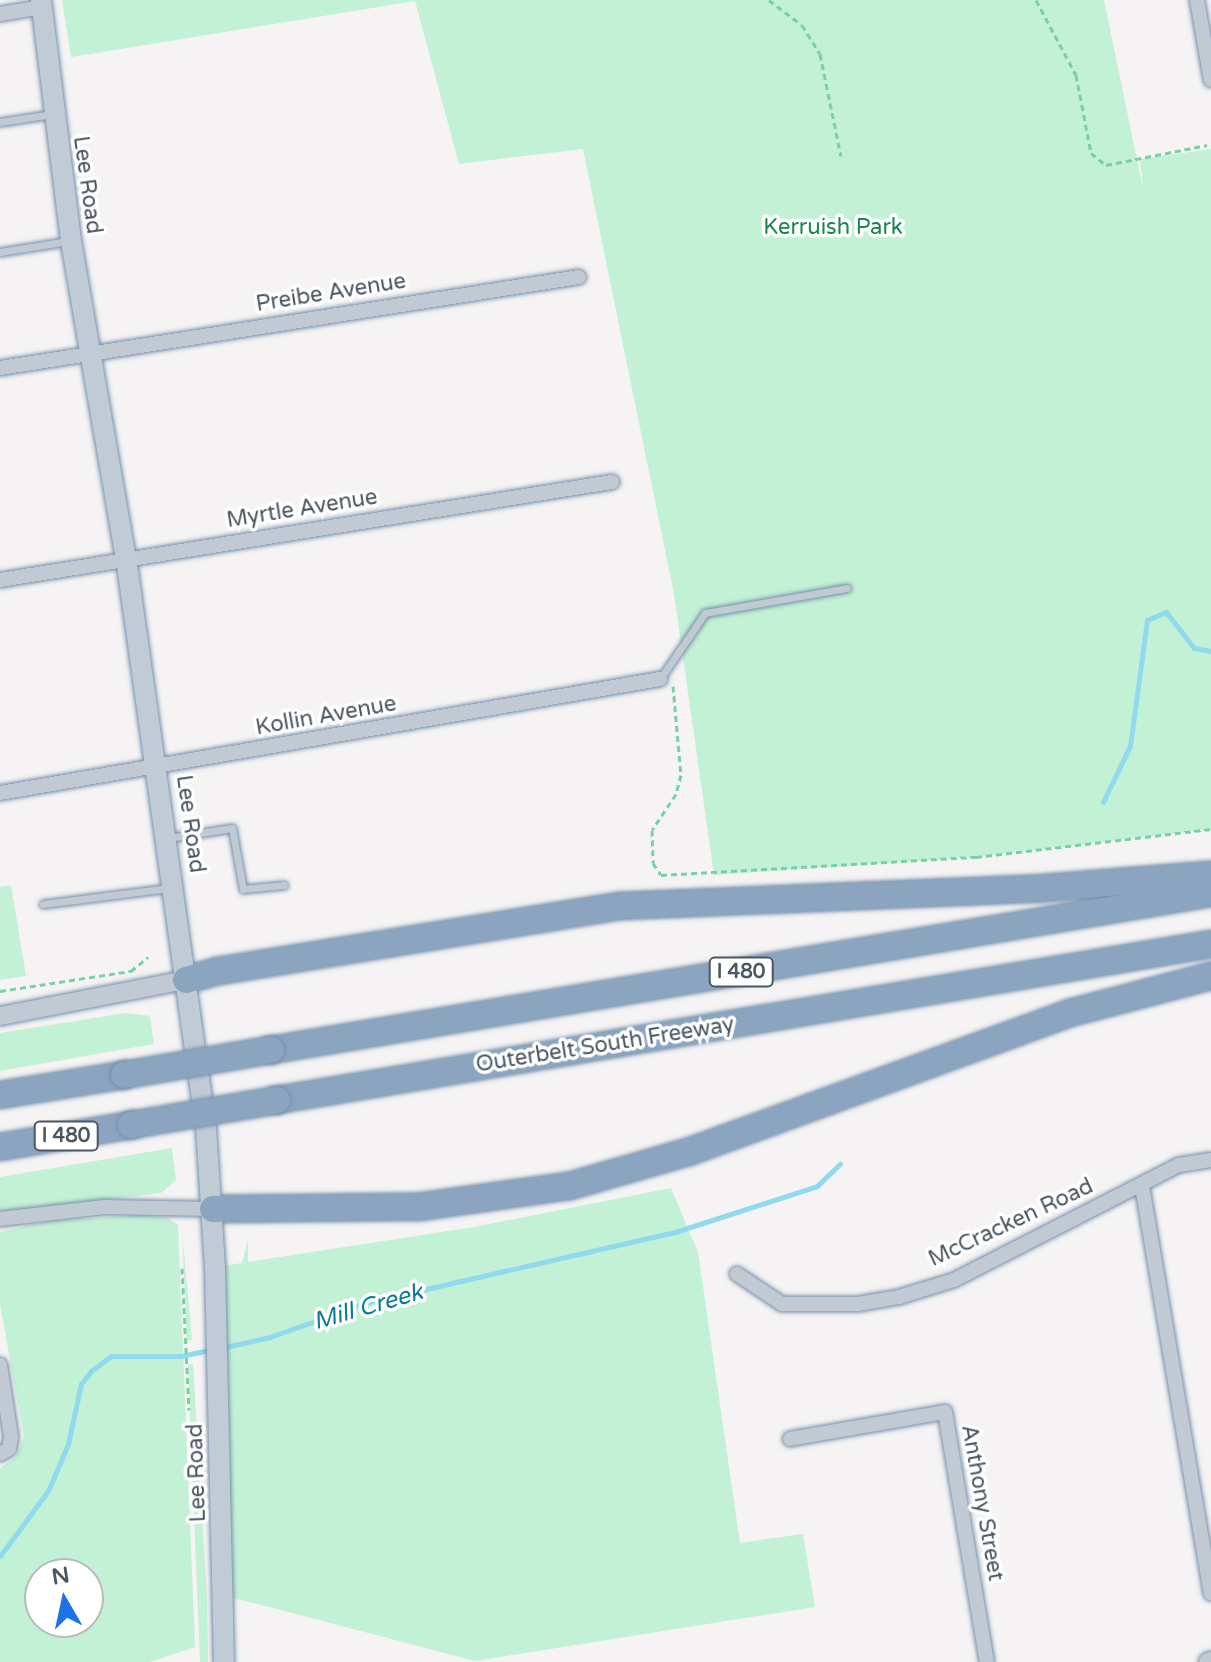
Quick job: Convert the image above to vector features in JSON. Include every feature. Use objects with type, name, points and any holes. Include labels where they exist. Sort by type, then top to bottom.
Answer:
[{"type":"highway","points":[[186,980],[233,968],[620,906],[1044,888],[1211,875]]},
{"type":"highway","name":"I 480","points":[[0,1095],[1211,893]]},
{"type":"highway","name":"Outerbelt South Freeway","points":[[0,1147],[1211,944]]},
{"type":"highway","points":[[213,1209],[418,1207],[597,1179],[1070,1013],[1211,976]]},
{"type":"main road","name":"Lee Road","points":[[41,4],[52,114],[71,241],[126,558],[175,887],[213,1209],[224,1662]]},
{"type":"street","points":[[1197,0],[1211,80]]},
{"type":"street","points":[[0,14],[41,4]]},
{"type":"street","name":"Preibe Avenue","points":[[0,368],[579,277]]},
{"type":"street","name":"Myrtle Avenue","points":[[0,580],[612,482]]},
{"type":"street","name":"Kollin Avenue","points":[[0,793],[660,679]]},
{"type":"street","points":[[0,1016],[186,980]]},
{"type":"street","name":"McCracken Road","points":[[737,1274],[782,1304],[858,1304],[899,1297],[954,1280],[1179,1165],[1211,1160]]},
{"type":"street","points":[[1142,1186],[1211,1593]]},
{"type":"street","points":[[0,1219],[104,1207],[213,1209]]},
{"type":"street","points":[[0,1365],[4,1452]]},
{"type":"street","name":"Anthony Street","points":[[790,1439],[945,1412],[987,1662]]},
{"type":"lane","points":[[0,122],[52,114]]},
{"type":"lane","points":[[0,252],[71,241]]},
{"type":"lane","points":[[660,679],[705,613],[847,588]]},
{"type":"lane","points":[[168,838],[232,828],[243,889],[284,885]]},
{"type":"lane","points":[[43,904],[175,887]]},
{"type":"path","points":[[769,0],[802,25],[820,54],[841,156]]},
{"type":"path","points":[[1036,0],[1076,75],[1091,153],[1106,165],[1207,145]]},
{"type":"path","points":[[670,666],[681,775],[652,830],[653,863],[661,875],[976,857],[1211,829]]},
{"type":"path","points":[[0,991],[131,971],[148,957]]},
{"type":"path","points":[[182,1268],[189,1410]]},
{"type":"green space","name":"Kerruish Park","points":[[62,0],[1104,0],[1143,189],[1140,159],[1211,149],[1211,829],[976,857],[714,875],[674,594],[583,149],[459,164],[415,1],[71,57]]},
{"type":"green space","points":[[11,885],[26,976],[0,980],[0,887]]},
{"type":"green space","points":[[126,1013],[150,1016],[154,1044],[0,1071],[0,1033]]},
{"type":"green space","points":[[172,1148],[176,1180],[161,1193],[0,1212],[0,1177]]},
{"type":"green space","points":[[671,1188],[698,1252],[740,1543],[803,1534],[815,1607],[475,1661],[223,1595],[215,1267],[242,1263],[248,1240],[248,1262],[474,1227]]},
{"type":"green space","points":[[140,1215],[168,1218],[178,1225],[195,1647],[150,1662],[0,1662],[0,1468],[16,1457],[24,1437],[0,1304],[0,1232],[49,1221]]},
{"type":"green space","points":[[182,1231],[192,1340],[187,1341]]},
{"type":"green space","points":[[193,1364],[208,1662],[200,1662],[188,1365]]},
{"type":"waterway","points":[[1103,802],[1130,746],[1147,620],[1166,612],[1194,648],[1211,651]]},
{"type":"waterway","name":"Mill Creek","points":[[220,1348],[270,1337],[369,1302],[678,1231],[817,1186],[840,1164]]},
{"type":"waterway","name":"Mill Creek","points":[[0,1556],[48,1491],[68,1444],[81,1384],[91,1371],[111,1356],[181,1356],[210,1350]]}]
